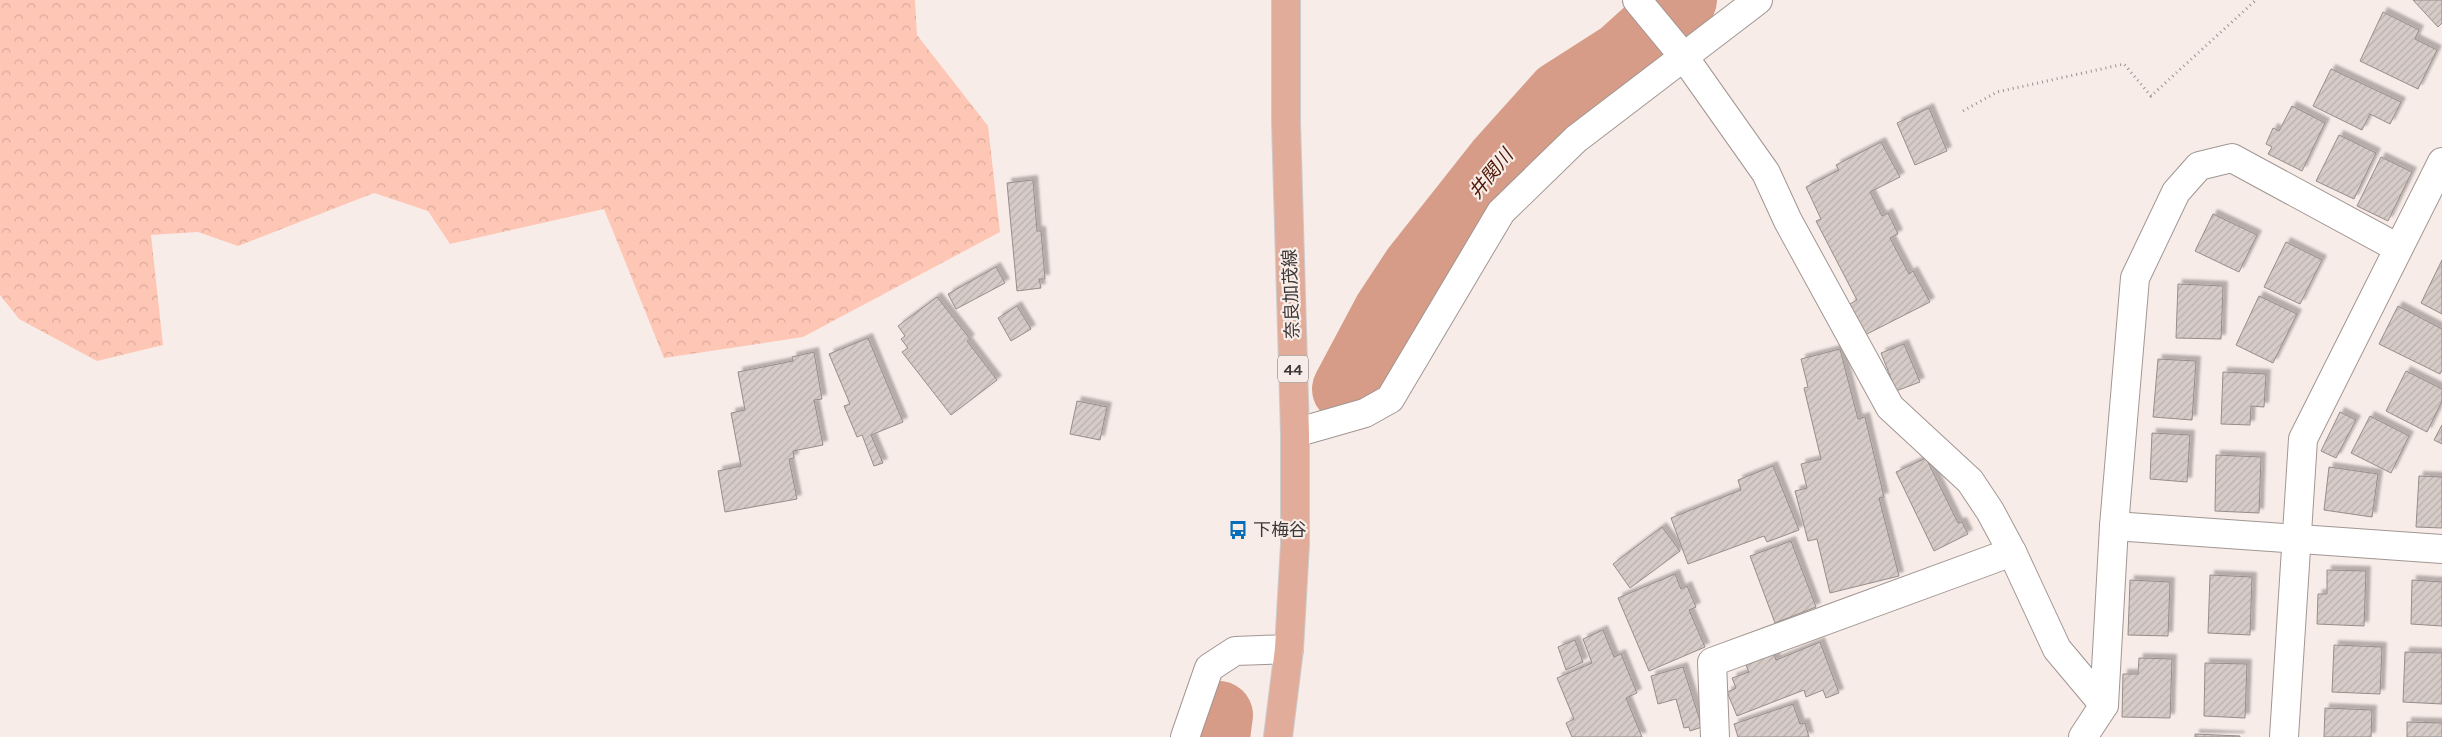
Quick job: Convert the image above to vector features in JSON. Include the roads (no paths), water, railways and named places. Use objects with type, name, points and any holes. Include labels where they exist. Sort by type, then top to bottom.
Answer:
[{"type":"main road","name":"奈良加茂線","points":[[1278,737],[1289,649],[1295,544],[1295,433],[1286,122],[1286,0]]},
{"type":"street","points":[[1295,433],[1365,413],[1390,399],[1501,212],[1576,140],[1678,50],[1758,0]]},
{"type":"street","points":[[1638,1],[1678,50],[1766,173],[1792,229],[1890,408],[1970,480],[1990,511],[2012,552],[2057,649],[2104,705]]},
{"type":"street","points":[[2082,737],[2104,705],[2114,526],[2135,278],[2176,192],[2199,166],[2232,158],[2398,248]]},
{"type":"street","points":[[2284,737],[2303,439],[2442,162]]},
{"type":"street","points":[[2114,526],[2442,549]]},
{"type":"street","points":[[1716,737],[1712,662],[2012,552]]},
{"type":"street","points":[[1185,737],[1209,668],[1235,651],[1289,649]]},
{"type":"waterway","name":"井関川","points":[[1346,389],[1387,312],[1416,268],[1499,163],[1560,95],[1621,56],[1683,0]]},
{"type":"waterway","name":"井関川","points":[[1216,737],[1219,715]]},
{"type":"place","name":"下梅谷","points":[[1238,530]]}]
